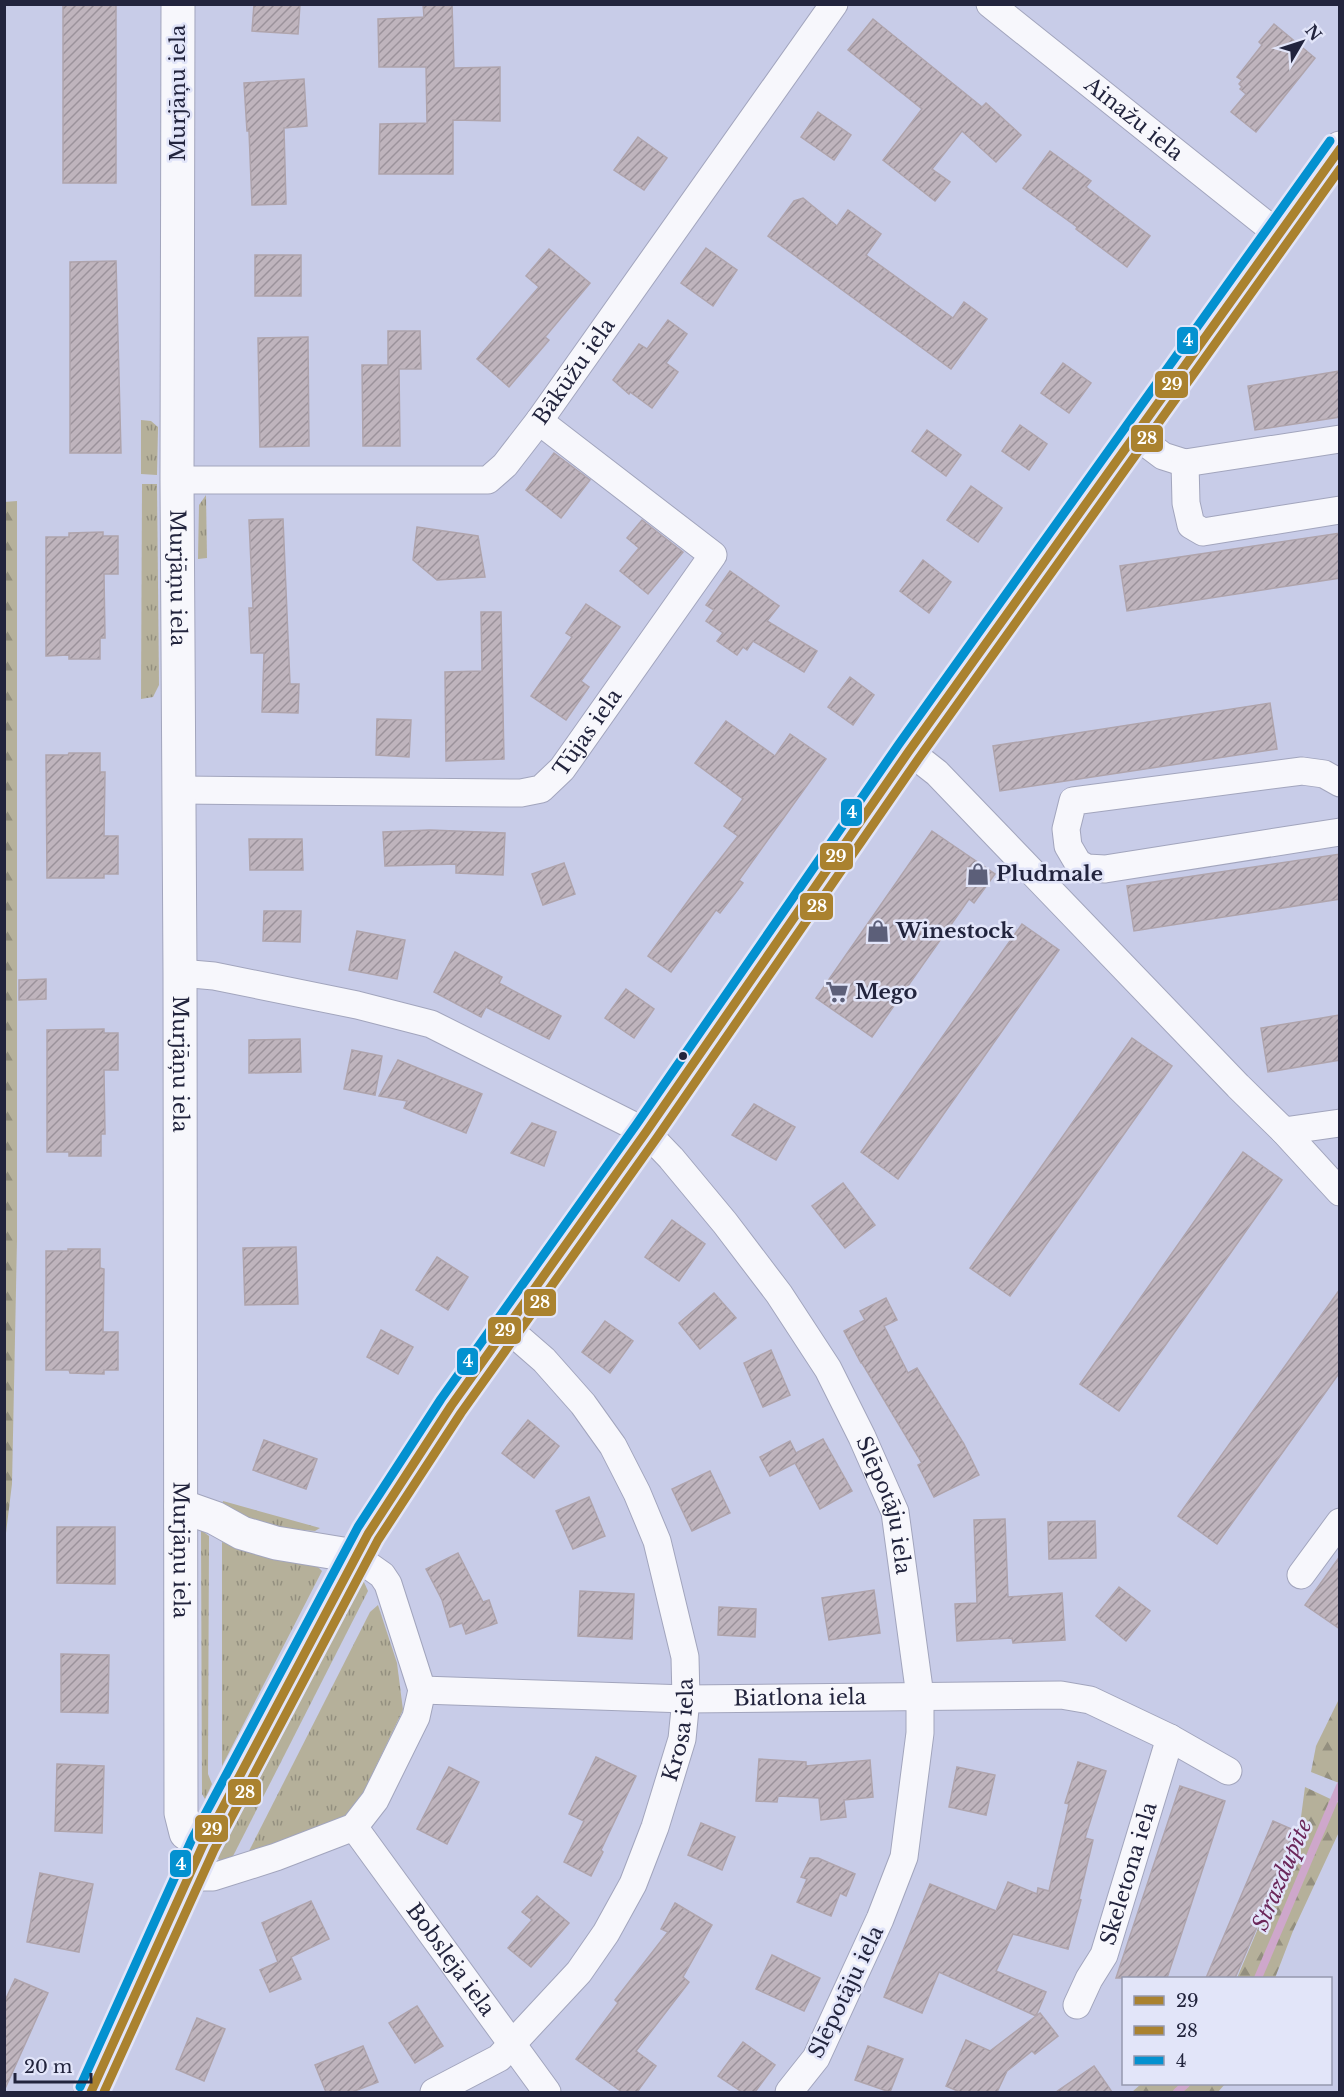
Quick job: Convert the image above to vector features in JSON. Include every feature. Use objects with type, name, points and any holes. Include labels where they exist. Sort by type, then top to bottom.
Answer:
[{"type":"street","name":"Murjāņu iela","points":[[178,4],[181,1813],[186,1833],[203,1845]]},
{"type":"street","name":"Bākūžu iela","points":[[177,480],[488,480],[505,465],[539,421],[834,4]]},
{"type":"street","name":"Ainažu iela","points":[[990,4],[1278,234]]},
{"type":"street","points":[[91,2092],[203,1845],[355,1556],[506,1327],[646,1132],[909,752],[1340,148]]},
{"type":"street","name":"Tūjas iela","points":[[180,790],[520,793],[541,789],[562,769],[713,555],[539,421]]},
{"type":"street","points":[[1136,435],[1163,456],[1185,463],[1340,439]]},
{"type":"street","points":[[1185,463],[1186,503],[1191,525],[1203,532],[1340,510]]},
{"type":"street","points":[[909,752],[937,773],[1284,1131],[1340,1192]]},
{"type":"street","points":[[1340,783],[1324,774],[1302,771],[1073,801],[1066,829],[1068,846],[1078,863],[1087,868],[1105,868],[1340,832]]},
{"type":"street","points":[[1049,890],[1078,863]]},
{"type":"street","name":"Slēpotāju iela","points":[[180,973],[214,976],[357,1005],[431,1024],[646,1132],[671,1158],[725,1223],[779,1294],[828,1369],[896,1512],[920,1696],[920,1733],[904,1857],[880,1919],[820,2051],[789,2092]]},
{"type":"street","points":[[1284,1131],[1340,1123]]},
{"type":"street","name":"Krosa iela","points":[[434,2092],[499,2058],[579,1972],[606,1933],[633,1884],[655,1827],[682,1739],[686,1699],[685,1656],[657,1541],[637,1493],[613,1446],[583,1404],[544,1360],[506,1327]]},
{"type":"street","points":[[181,1506],[215,1518],[242,1533],[276,1543],[355,1556],[382,1575],[388,1584],[422,1690],[416,1717],[375,1800],[354,1827],[276,1857],[213,1877],[189,1877]]},
{"type":"street","points":[[1301,1575],[1340,1522]]},
{"type":"street","name":"Biatlona iela","points":[[422,1690],[686,1699],[1061,1695],[1090,1700],[1170,1738],[1228,1771]]},
{"type":"street","name":"Skeletona iela","points":[[1077,2005],[1089,1978],[1104,1955],[1170,1738]]},
{"type":"street","name":"Bobsleja iela","points":[[354,1827],[547,2092]]},
{"type":"green space","points":[[141,420],[151,421],[158,427],[157,475],[141,474]]},
{"type":"green space","points":[[142,484],[157,484],[159,685],[153,697],[141,699]]},
{"type":"green space","points":[[206,495],[207,558],[198,559],[199,505]]},
{"type":"green space","points":[[17,501],[17,1241],[12,1484],[5,1541],[4,502]]},
{"type":"green space","points":[[223,1501],[320,1528],[315,1531],[256,1526],[221,1509]]},
{"type":"green space","points":[[201,1530],[209,1536],[208,1774],[212,1784],[205,1799],[202,1794]]},
{"type":"green space","points":[[222,1542],[275,1558],[314,1563],[322,1571],[222,1766]]},
{"type":"green space","points":[[363,1580],[368,1591],[230,1862],[221,1865],[218,1858]]},
{"type":"green space","points":[[378,1605],[397,1663],[403,1710],[354,1812],[319,1831],[249,1851],[370,1612]]},
{"type":"green space","points":[[1339,1699],[1340,1783],[1311,1772],[1316,1746]]},
{"type":"green space","points":[[1305,1787],[1339,1803],[1339,1832],[1293,1931],[1275,1977],[1237,1977],[1299,1832]]},
{"type":"green space","points":[[1140,2085],[1224,2085],[1218,2092],[1132,2092]]},
{"type":"building","points":[[63,4],[116,4],[116,183],[63,183]]},
{"type":"building","points":[[254,4],[300,4],[298,34],[252,31]]},
{"type":"building","points":[[423,4],[452,4],[454,68],[500,67],[500,121],[453,120],[453,174],[379,174],[380,124],[427,123],[426,67],[379,67],[378,19],[424,17]]},
{"type":"building","points":[[873,19],[982,107],[986,103],[1021,135],[996,162],[962,131],[932,169],[950,182],[935,201],[883,160],[922,109],[848,50]]},
{"type":"building","points":[[1274,24],[1315,58],[1256,132],[1231,112],[1246,94],[1240,89],[1242,87],[1239,84],[1242,80],[1237,77],[1262,45],[1259,42]]},
{"type":"building","points":[[304,79],[307,126],[284,128],[286,204],[252,205],[249,131],[247,131],[244,83]]},
{"type":"building","points":[[818,112],[851,135],[834,160],[801,137]]},
{"type":"building","points":[[638,137],[667,158],[644,190],[614,170]]},
{"type":"building","points":[[1050,151],[1091,181],[1086,187],[1150,236],[1127,267],[1023,188]]},
{"type":"building","points":[[803,198],[837,226],[848,210],[881,234],[866,255],[953,318],[964,302],[987,319],[951,369],[768,236],[794,201]]},
{"type":"building","points":[[706,248],[737,270],[713,306],[681,283]]},
{"type":"building","points":[[549,249],[590,283],[545,337],[549,340],[509,387],[477,359],[539,287],[526,276]]},
{"type":"building","points":[[255,255],[301,255],[301,296],[255,296]]},
{"type":"building","points":[[116,261],[121,453],[70,453],[70,262]]},
{"type":"building","points":[[668,320],[687,334],[666,363],[678,372],[652,408],[630,392],[629,394],[613,380],[639,344],[647,349]]},
{"type":"building","points":[[388,331],[420,331],[421,369],[399,369],[400,446],[363,446],[362,365],[388,365]]},
{"type":"building","points":[[308,337],[309,446],[260,447],[258,338]]},
{"type":"building","points":[[1063,363],[1091,383],[1069,413],[1041,393]]},
{"type":"building","points":[[1340,371],[1340,417],[1255,430],[1248,386]]},
{"type":"building","points":[[1020,425],[1047,444],[1029,470],[1002,451]]},
{"type":"building","points":[[927,430],[961,455],[946,476],[912,451]]},
{"type":"building","points":[[554,453],[590,480],[561,518],[526,490]]},
{"type":"building","points":[[971,486],[1002,508],[978,542],[947,520]]},
{"type":"building","points":[[283,519],[290,684],[299,684],[298,713],[262,712],[264,653],[251,653],[249,608],[253,608],[249,520]]},
{"type":"building","points":[[642,520],[683,552],[648,594],[620,571],[639,548],[627,538]]},
{"type":"building","points":[[417,527],[478,536],[485,577],[437,580],[413,560]]},
{"type":"building","points":[[103,532],[103,536],[118,536],[118,574],[104,574],[105,638],[100,638],[100,659],[69,659],[69,655],[46,656],[46,537],[69,537],[69,533]]},
{"type":"building","points":[[1340,533],[1340,578],[1127,611],[1120,566]]},
{"type":"building","points":[[923,560],[951,582],[929,613],[900,591]]},
{"type":"building","points":[[730,571],[779,606],[767,621],[817,651],[804,672],[753,641],[747,650],[743,647],[737,655],[717,641],[723,633],[706,621],[714,610],[706,605]]},
{"type":"building","points":[[586,604],[620,627],[581,681],[589,687],[566,720],[531,696],[572,637],[566,633]]},
{"type":"building","points":[[481,612],[501,612],[504,759],[446,761],[445,672],[482,671]]},
{"type":"building","points":[[850,677],[874,695],[853,725],[828,707]]},
{"type":"building","points":[[1270,703],[1277,749],[1000,791],[993,746]]},
{"type":"building","points":[[377,719],[411,720],[409,757],[376,755]]},
{"type":"building","points":[[726,721],[775,756],[790,734],[826,759],[739,880],[743,883],[720,913],[716,910],[671,972],[648,956],[738,836],[724,826],[743,799],[695,763]]},
{"type":"building","points":[[69,753],[100,753],[100,772],[105,772],[104,836],[118,836],[118,874],[104,874],[104,878],[47,878],[46,755],[68,755]]},
{"type":"building","points":[[430,830],[505,833],[503,875],[456,873],[456,864],[385,866],[383,832]]},
{"type":"building","points":[[932,831],[995,874],[974,903],[969,899],[872,1037],[816,998]]},
{"type":"building","points":[[249,839],[302,839],[303,870],[250,870]]},
{"type":"building","points":[[1340,854],[1340,899],[1134,931],[1127,886]]},
{"type":"building","points":[[564,863],[575,894],[543,905],[532,874]]},
{"type":"building","points":[[264,911],[301,911],[300,942],[263,941]]},
{"type":"building","points":[[1022,924],[1059,950],[898,1179],[861,1152]]},
{"type":"building","points":[[357,931],[405,940],[397,979],[349,970]]},
{"type":"building","points":[[455,952],[502,977],[499,983],[561,1016],[549,1039],[486,1007],[481,1017],[434,992]]},
{"type":"building","points":[[46,979],[46,999],[19,1000],[19,980]]},
{"type":"building","points":[[626,989],[654,1009],[634,1038],[605,1018]]},
{"type":"building","points":[[1340,1015],[1340,1060],[1268,1072],[1261,1028]]},
{"type":"building","points":[[104,1029],[104,1033],[118,1033],[118,1070],[104,1070],[105,1134],[101,1134],[101,1156],[69,1156],[69,1152],[47,1152],[47,1030]]},
{"type":"building","points":[[1132,1038],[1172,1066],[1010,1296],[970,1268]]},
{"type":"building","points":[[300,1039],[301,1072],[249,1073],[249,1040]]},
{"type":"building","points":[[352,1050],[382,1056],[375,1095],[344,1089]]},
{"type":"building","points":[[398,1060],[482,1094],[466,1133],[404,1108],[407,1101],[379,1096]]},
{"type":"building","points":[[754,1104],[795,1127],[776,1160],[732,1135]]},
{"type":"building","points":[[532,1123],[556,1132],[544,1166],[511,1153]]},
{"type":"building","points":[[1243,1152],[1282,1180],[1119,1411],[1080,1384]]},
{"type":"building","points":[[843,1183],[875,1225],[845,1248],[812,1206]]},
{"type":"building","points":[[672,1220],[705,1244],[679,1281],[645,1257]]},
{"type":"building","points":[[296,1247],[298,1304],[245,1305],[243,1248]]},
{"type":"building","points":[[68,1249],[100,1249],[100,1268],[104,1269],[103,1332],[118,1332],[118,1370],[104,1370],[104,1374],[46,1370],[46,1251],[68,1251]]},
{"type":"building","points":[[437,1257],[468,1277],[448,1310],[416,1290]]},
{"type":"building","points":[[1340,1289],[1340,1372],[1217,1544],[1178,1516]]},
{"type":"building","points":[[714,1293],[736,1318],[700,1349],[679,1323]]},
{"type":"building","points":[[886,1298],[897,1320],[884,1326],[908,1373],[917,1368],[964,1444],[979,1475],[934,1497],[918,1465],[922,1463],[844,1331],[865,1320],[860,1311]]},
{"type":"building","points":[[605,1321],[633,1341],[610,1373],[582,1352]]},
{"type":"building","points":[[381,1330],[413,1347],[398,1374],[367,1357]]},
{"type":"building","points":[[771,1350],[790,1395],[763,1407],[744,1363]]},
{"type":"building","points":[[528,1420],[559,1446],[534,1478],[502,1453]]},
{"type":"building","points":[[823,1439],[852,1491],[820,1509],[795,1463],[770,1476],[760,1457],[790,1441],[796,1453]]},
{"type":"building","points":[[264,1440],[317,1459],[306,1489],[253,1470]]},
{"type":"building","points":[[710,1471],[730,1513],[692,1531],[672,1489]]},
{"type":"building","points":[[589,1497],[605,1536],[573,1549],[556,1511]]},
{"type":"building","points":[[1005,1519],[1008,1597],[1062,1593],[1065,1640],[1013,1643],[1012,1638],[957,1641],[955,1604],[977,1603],[974,1520]]},
{"type":"building","points":[[1095,1521],[1096,1558],[1049,1559],[1048,1522]]},
{"type":"building","points":[[57,1527],[115,1527],[115,1584],[57,1583]]},
{"type":"building","points":[[458,1553],[483,1602],[489,1600],[497,1623],[466,1634],[462,1623],[450,1627],[442,1600],[426,1569]]},
{"type":"building","points":[[1340,1556],[1340,1629],[1305,1605]]},
{"type":"building","points":[[1119,1587],[1150,1611],[1126,1641],[1096,1616]]},
{"type":"building","points":[[874,1590],[880,1633],[829,1640],[822,1598]]},
{"type":"building","points":[[580,1591],[634,1594],[632,1639],[578,1636]]},
{"type":"building","points":[[719,1607],[756,1609],[755,1637],[718,1635]]},
{"type":"building","points":[[61,1654],[109,1655],[108,1713],[61,1712]]},
{"type":"building","points":[[596,1757],[636,1776],[591,1876],[564,1862],[584,1821],[569,1814]]},
{"type":"building","points":[[759,1759],[806,1762],[806,1766],[870,1760],[873,1797],[844,1800],[846,1817],[821,1820],[819,1798],[778,1796],[777,1802],[756,1801]]},
{"type":"building","points":[[1078,1762],[1106,1771],[1085,1838],[1093,1840],[1068,1949],[1013,1934],[996,1971],[1046,1992],[1036,2016],[939,1972],[922,2013],[884,1997],[930,1884],[996,1911],[1008,1882],[1037,1894],[1038,1888],[1049,1891],[1069,1804],[1065,1803]]},
{"type":"building","points":[[57,1764],[104,1766],[102,1833],[55,1831]]},
{"type":"building","points":[[449,1767],[479,1782],[447,1844],[417,1829]]},
{"type":"building","points":[[957,1767],[995,1775],[986,1815],[949,1807]]},
{"type":"building","points":[[1180,1786],[1225,1801],[1167,1977],[1116,1978]]},
{"type":"building","points":[[1273,1821],[1298,1832],[1235,1977],[1206,1977]]},
{"type":"building","points":[[701,1823],[735,1837],[722,1870],[688,1855]]},
{"type":"building","points":[[810,1858],[818,1858],[855,1874],[846,1896],[840,1893],[831,1916],[797,1902],[807,1879],[801,1877]]},
{"type":"building","points":[[40,1873],[93,1884],[79,1952],[27,1942]]},
{"type":"building","points":[[537,1896],[569,1923],[531,1967],[508,1948],[532,1920],[522,1912]]},
{"type":"building","points":[[311,1901],[329,1939],[291,1957],[301,1979],[270,1992],[260,1970],[278,1962],[262,1923]]},
{"type":"building","points":[[675,1903],[712,1925],[683,1977],[689,1982],[636,2051],[656,2066],[637,2092],[622,2092],[576,2059],[618,2003],[615,2000],[668,1932],[661,1929]]},
{"type":"building","points":[[772,1955],[820,1978],[804,2011],[756,1989]]},
{"type":"building","points":[[15,1979],[48,1993],[4,2091],[4,2003]]},
{"type":"building","points":[[417,2006],[443,2046],[415,2063],[389,2023]]},
{"type":"building","points":[[1040,2013],[1058,2036],[1035,2054],[1032,2051],[1007,2071],[997,2092],[960,2092],[946,2086],[966,2040],[990,2051]]},
{"type":"building","points":[[197,2018],[225,2029],[204,2081],[176,2069]]},
{"type":"building","points":[[743,2042],[775,2065],[755,2092],[742,2092],[718,2076]]},
{"type":"building","points":[[363,2046],[378,2082],[352,2092],[326,2092],[315,2065]]},
{"type":"building","points":[[868,2046],[903,2059],[890,2092],[855,2080]]},
{"type":"building","points":[[1094,2066],[1112,2092],[1056,2092]]},
{"type":"waterway","name":"Strazdupīte","points":[[1258,1977],[1340,1786]]},
{"type":"waterway","name":"Strazdupīte","points":[[1177,2092],[1185,2085]]},
{"type":"transit line","name":"4","points":[[80,2087],[192,1839],[358,1527],[441,1399],[636,1125],[899,744],[1330,141]]},
{"type":"transit line","name":"29","points":[[91,2092],[203,1845],[368,1534],[451,1406],[646,1132],[909,751],[1340,149]]},
{"type":"transit line","name":"28","points":[[104,2092],[214,1850],[378,1540],[461,1413],[656,1139],[919,758],[1340,169]]},
{"type":"place","name":"Pludmale","points":[[978,874]]},
{"type":"place","name":"Winestock","points":[[878,931]]},
{"type":"place","name":"Mego","points":[[837,992]]}]
